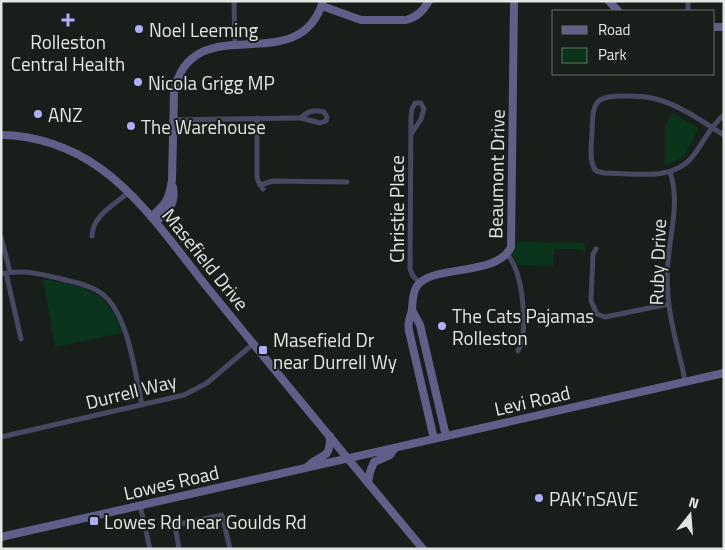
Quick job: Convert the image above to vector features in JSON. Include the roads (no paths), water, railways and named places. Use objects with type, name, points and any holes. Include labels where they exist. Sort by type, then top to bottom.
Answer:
[{"type":"main road","points":[[154,220],[173,204],[175,86],[188,62],[198,54],[212,48],[280,42],[298,36],[306,31],[322,3],[361,20],[406,20],[421,13],[429,1]]},
{"type":"main road","name":"Beaumont Drive","points":[[420,283],[432,277],[494,263],[507,254],[512,242],[514,1]]},
{"type":"main road","name":"Masefield Drive","points":[[1,135],[45,141],[74,153],[99,167],[129,192],[423,549]]},
{"type":"main road","points":[[420,283],[412,296],[412,310],[408,324],[434,439]]},
{"type":"main road","points":[[412,310],[420,325],[446,436]]},
{"type":"main road","points":[[419,371],[430,369]]},
{"type":"main road","name":"Levi Road","points":[[348,459],[724,373]]},
{"type":"main road","points":[[306,467],[314,460],[326,455],[330,449],[330,436]]},
{"type":"main road","points":[[368,483],[374,462],[390,455],[395,448]]},
{"type":"main road","name":"Lowes Road","points":[[1,537],[348,459]]},
{"type":"street","points":[[234,1],[235,45]]},
{"type":"street","points":[[724,115],[712,127],[689,160],[670,172],[660,174],[604,173],[596,171],[592,162],[592,114],[598,101],[610,96],[655,98],[672,105],[712,127],[724,135]]},
{"type":"street","name":"Christie Place","points":[[412,133],[423,114],[424,109],[421,103],[415,103],[412,109],[410,269],[413,276],[420,283]]},
{"type":"street","points":[[257,118],[257,177],[261,187],[273,181],[347,182]]},
{"type":"street","points":[[173,120],[301,118]]},
{"type":"street","name":"Ruby Drive","points":[[670,172],[674,184],[674,214],[668,254],[668,304],[686,381]]},
{"type":"street","points":[[92,236],[94,226],[99,217],[129,192]]},
{"type":"street","points":[[1,238],[6,273],[21,339]]},
{"type":"street","points":[[596,249],[593,254],[591,301],[597,314],[606,317],[668,304]]},
{"type":"street","points":[[507,254],[516,268],[522,298],[522,340],[518,351]]},
{"type":"street","points":[[6,273],[39,274],[90,286],[110,301],[125,328],[142,405]]},
{"type":"street","name":"Durrell Way","points":[[1,437],[174,398],[200,388],[253,344]]},
{"type":"street","points":[[140,505],[150,549]]},
{"type":"street","points":[[180,549],[175,525],[222,515],[230,549]]},
{"type":"place","name":"Rolleston Central Health","points":[[68,20]]},
{"type":"place","name":"Noel Leeming","points":[[139,29]]},
{"type":"place","name":"Nicola Grigg MP","points":[[138,82]]},
{"type":"place","name":"ANZ","points":[[38,114]]},
{"type":"place","name":"The Warehouse","points":[[131,126]]},
{"type":"place","name":"The Cats Pajamas Rolleston","points":[[442,326]]},
{"type":"place","name":"Masefield Dr near Durrell Wy","points":[[263,350]]},
{"type":"place","name":"PAK'nSAVE","points":[[539,498]]},
{"type":"place","name":"Lowes Rd near Goulds Rd","points":[[94,521]]}]
